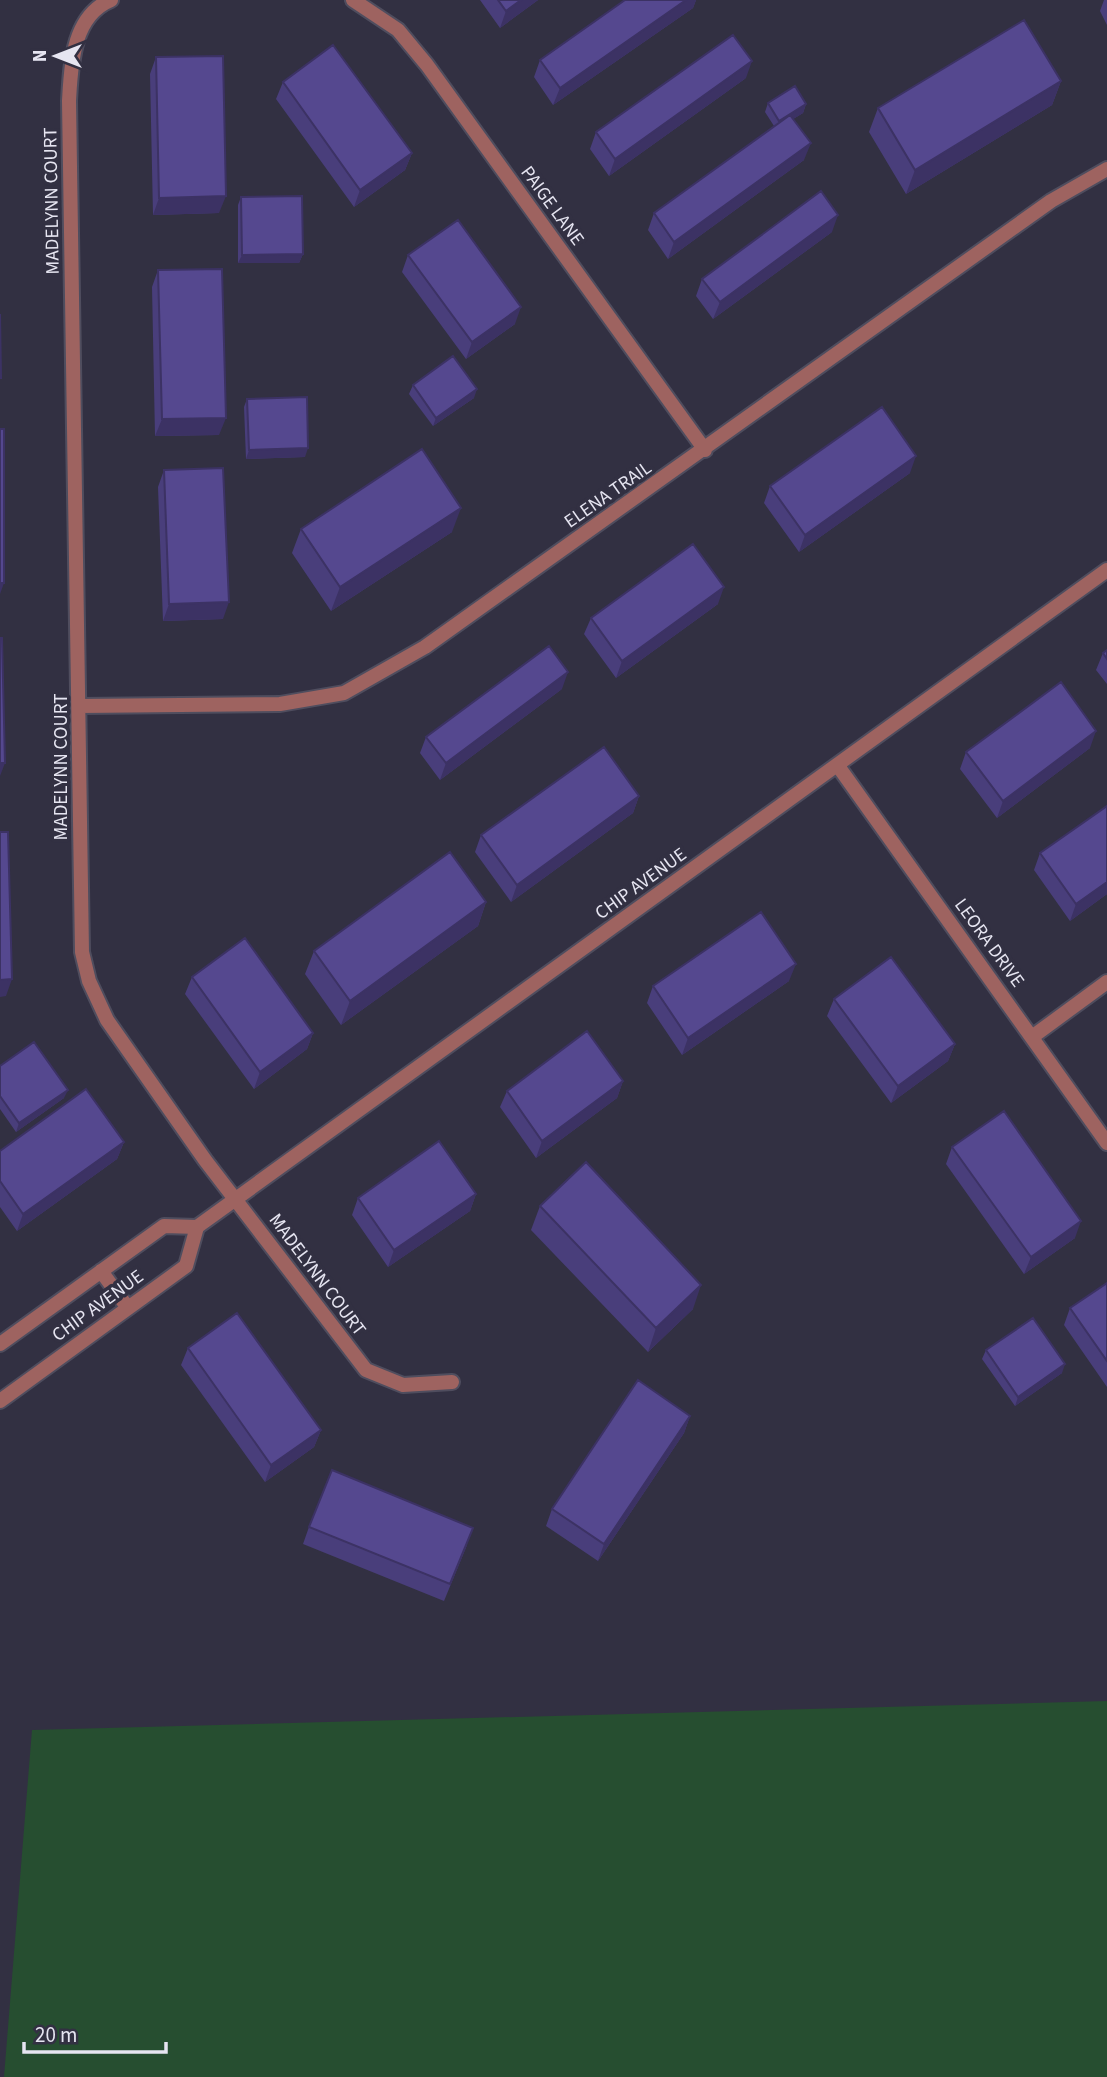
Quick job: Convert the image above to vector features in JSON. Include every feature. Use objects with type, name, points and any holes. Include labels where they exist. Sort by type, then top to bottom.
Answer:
[{"type":"street","name":"MADELYNN COURT","points":[[111,0],[87,19],[71,53],[69,101],[82,953],[89,981],[107,1020],[235,1200],[366,1370],[403,1385],[452,1382]]},
{"type":"street","name":"PAIGE LANE","points":[[353,0],[398,30],[427,65],[705,450]]},
{"type":"street","name":"ELENA TRAIL","points":[[80,706],[280,704],[344,693],[425,647],[1051,201],[1107,169]]},
{"type":"street","name":"CHIP AVENUE","points":[[0,1344],[164,1226],[197,1227],[1107,570]]},
{"type":"street","name":"LEORA DRIVE","points":[[838,766],[1107,1143]]},
{"type":"street","points":[[1032,1037],[1107,982]]},
{"type":"street","name":"CHIP AVENUE","points":[[0,1401],[186,1266],[197,1227]]},
{"type":"street","points":[[101,1271],[128,1308]]},
{"type":"green space","points":[[1107,1701],[1107,2077],[4,2077],[32,1730]]},
{"type":"building","points":[[498,0],[521,0],[506,11]]},
{"type":"building","points":[[625,0],[686,0],[560,88],[540,60]]},
{"type":"building","points":[[1024,20],[1061,81],[915,170],[878,108]]},
{"type":"building","points":[[733,35],[752,61],[615,159],[596,132]]},
{"type":"building","points":[[333,45],[412,153],[360,190],[283,82]]},
{"type":"building","points":[[223,56],[226,196],[159,198],[156,57]]},
{"type":"building","points":[[795,86],[806,104],[779,121],[768,103]]},
{"type":"building","points":[[790,115],[811,143],[674,242],[654,213]]},
{"type":"building","points":[[821,191],[838,215],[720,302],[702,279]]},
{"type":"building","points":[[302,196],[303,254],[242,255],[241,197]]},
{"type":"building","points":[[458,220],[521,307],[472,342],[408,255]]},
{"type":"building","points":[[222,269],[226,418],[162,419],[158,270]]},
{"type":"building","points":[[0,314],[1,378],[0,378]]},
{"type":"building","points":[[453,356],[477,389],[436,418],[413,385]]},
{"type":"building","points":[[307,397],[308,448],[249,450],[247,399]]},
{"type":"building","points":[[882,407],[916,456],[805,535],[770,486]]},
{"type":"building","points":[[0,429],[4,429],[4,583],[0,583]]},
{"type":"building","points":[[422,449],[461,508],[340,587],[301,529]]},
{"type":"building","points":[[223,468],[229,602],[169,604],[164,470]]},
{"type":"building","points":[[693,544],[724,587],[622,661],[591,618]]},
{"type":"building","points":[[2,638],[5,763],[0,763]]},
{"type":"building","points":[[549,646],[568,672],[446,763],[426,737]]},
{"type":"building","points":[[1061,682],[1096,731],[1003,801],[966,752]]},
{"type":"building","points":[[604,747],[639,796],[517,885],[481,835]]},
{"type":"building","points":[[1107,806],[1107,882],[1076,904],[1040,853]]},
{"type":"building","points":[[0,832],[8,832],[12,979],[0,980]]},
{"type":"building","points":[[450,852],[486,902],[350,1001],[314,951]]},
{"type":"building","points":[[761,912],[796,964],[688,1038],[653,986]]},
{"type":"building","points":[[245,938],[313,1033],[260,1072],[192,977]]},
{"type":"building","points":[[891,957],[955,1044],[898,1086],[834,999]]},
{"type":"building","points":[[587,1031],[623,1081],[542,1141],[507,1091]]},
{"type":"building","points":[[34,1042],[68,1090],[19,1123],[0,1096],[0,1066]]},
{"type":"building","points":[[86,1089],[124,1142],[23,1214],[0,1181],[0,1151]]},
{"type":"building","points":[[1004,1111],[1081,1221],[1031,1257],[952,1147]]},
{"type":"building","points":[[439,1141],[476,1194],[394,1250],[358,1198]]},
{"type":"building","points":[[586,1162],[701,1285],[656,1328],[540,1206]]},
{"type":"building","points":[[1107,1283],[1107,1361],[1070,1308]]},
{"type":"building","points":[[237,1313],[321,1430],[271,1465],[188,1348]]},
{"type":"building","points":[[1033,1318],[1065,1364],[1018,1397],[986,1350]]},
{"type":"building","points":[[638,1380],[690,1416],[604,1544],[552,1509]]},
{"type":"building","points":[[332,1470],[473,1528],[450,1584],[309,1527]]}]
